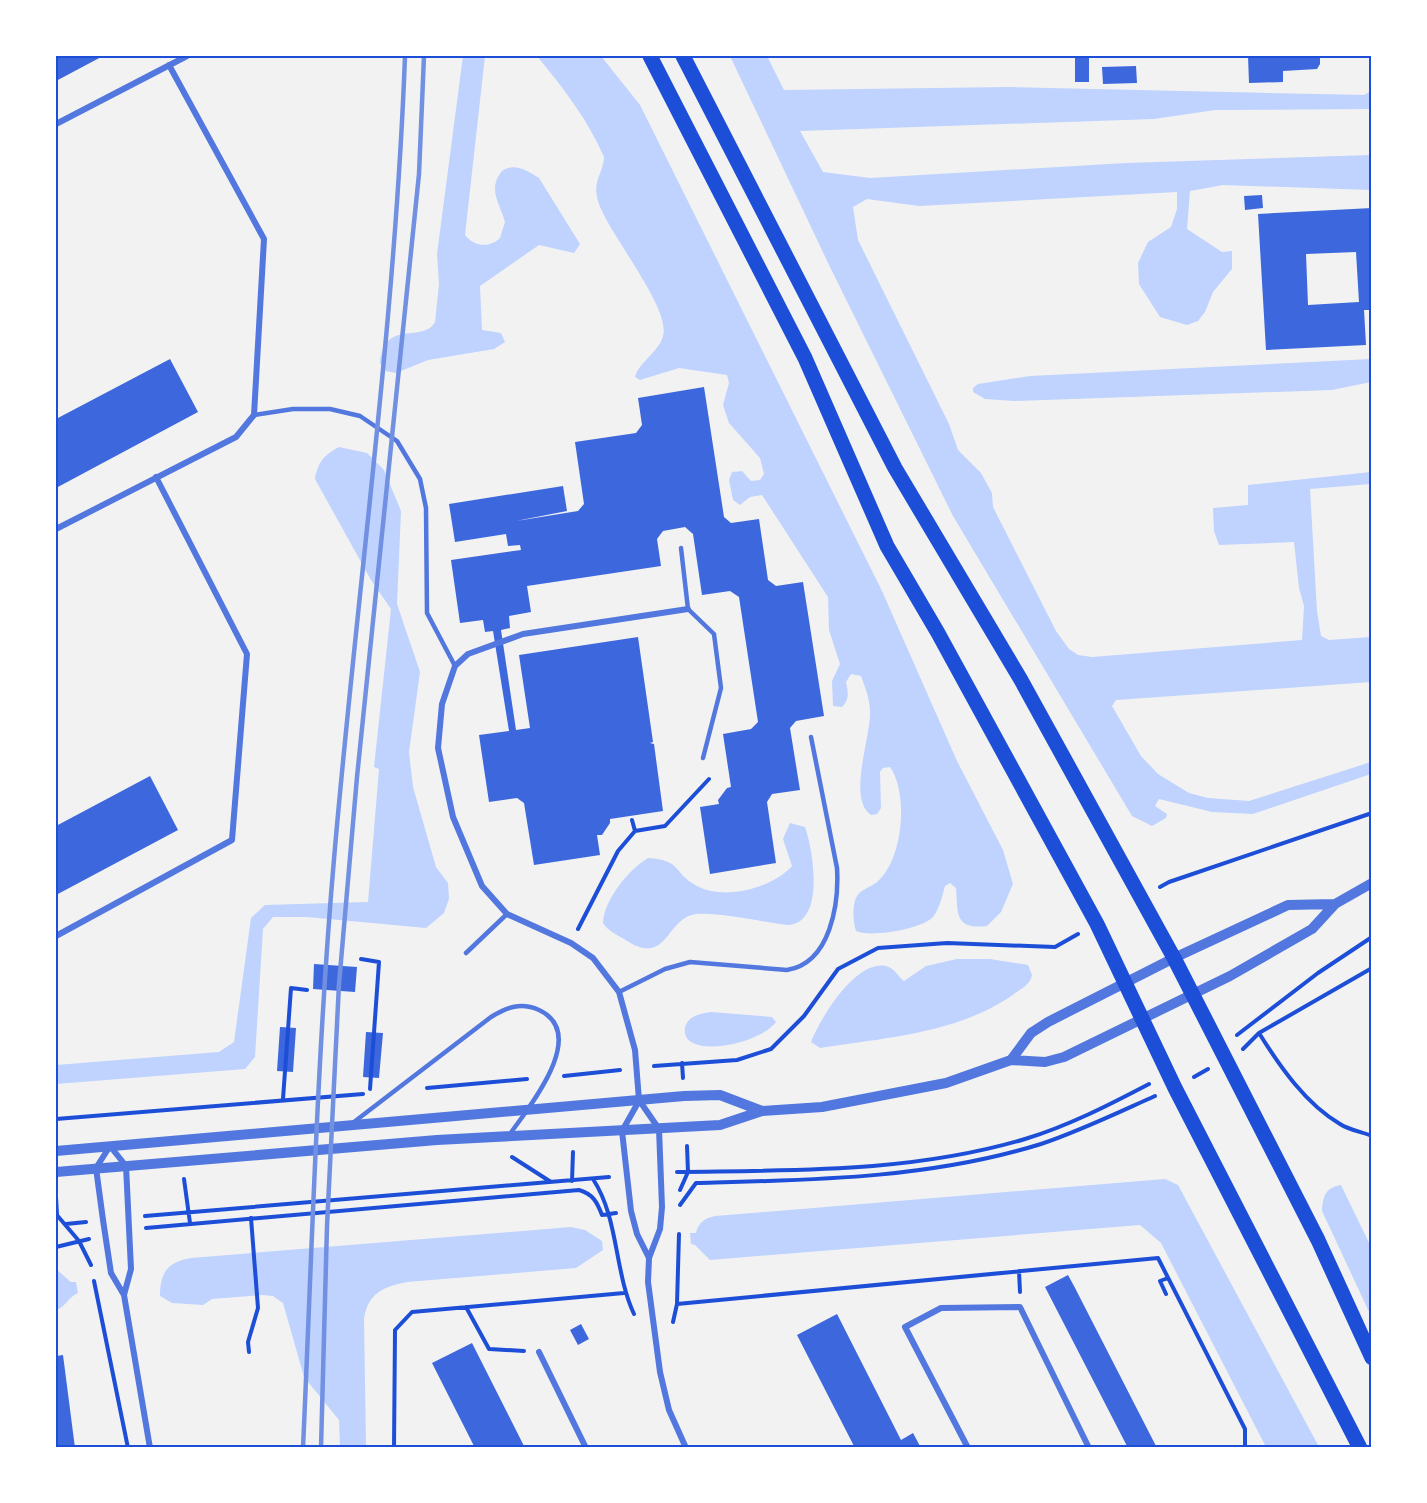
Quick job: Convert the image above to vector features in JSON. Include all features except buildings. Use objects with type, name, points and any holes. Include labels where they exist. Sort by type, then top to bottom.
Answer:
[{"type":"main road","points":[[650,56],[805,358],[887,546],[938,633],[1097,924],[1171,1081],[1360,1448]]},
{"type":"main road","points":[[683,56],[895,468],[1021,680],[1174,958],[1318,1240],[1371,1358]]},
{"type":"street","points":[[56,124],[187,56]]},
{"type":"street","points":[[56,529],[236,437],[254,415],[264,239],[169,65]]},
{"type":"street","points":[[56,936],[232,840],[247,654],[156,477]]},
{"type":"street","points":[[686,1448],[669,1410],[660,1372],[648,1282],[649,1258],[660,1229],[662,1208],[659,1129],[639,1100],[628,1019],[619,992],[593,958],[571,943],[507,914],[482,886],[466,853],[443,778],[439,727],[442,704],[455,666],[468,654],[523,634],[688,609]]},
{"type":"street","points":[[56,1172],[508,1136],[720,1125],[762,1111],[822,1107],[946,1083],[1011,1060],[1045,1062],[1064,1057],[1142,1019],[1312,929],[1335,904],[1371,883]]},
{"type":"street","points":[[1011,1060],[1031,1033],[1174,958],[1288,905],[1335,904]]},
{"type":"street","points":[[56,1151],[639,1100],[720,1095],[762,1111]]},
{"type":"street","points":[[639,1100],[622,1131],[631,1211],[637,1234],[649,1258]]},
{"type":"street","points":[[110,1146],[126,1166],[131,1269],[124,1295]]},
{"type":"street","points":[[110,1146],[96,1168],[111,1273],[124,1295],[150,1448]]},
{"type":"street","points":[[968,1448],[905,1327],[941,1308],[1020,1307],[1089,1448]]},
{"type":"street","points":[[539,1352],[586,1448]]},
{"type":"lane","points":[[254,415],[293,409],[330,409],[360,416],[397,441],[420,479],[426,508],[427,613],[455,666]]},
{"type":"lane","points":[[681,548],[688,609],[714,634],[721,688],[703,758]]},
{"type":"lane","points":[[619,992],[665,969],[690,962],[787,970],[800,966],[816,953],[832,919],[838,886],[837,867],[811,737]]},
{"type":"lane","points":[[466,953],[507,914]]},
{"type":"lane","points":[[351,1125],[491,1017],[514,1006],[529,1006],[551,1019],[559,1042],[558,1056],[526,1111],[508,1136]]},
{"type":"path","points":[[571,943],[618,851],[635,831],[665,826],[709,779]]},
{"type":"path","points":[[1142,898],[1169,882],[1371,813]]},
{"type":"path","points":[[632,820],[635,831]]},
{"type":"path","points":[[571,1076],[737,1060],[771,1049],[804,1016],[838,969],[878,948],[947,943],[1055,947],[1097,924]]},
{"type":"path","points":[[1223,1053],[1246,1029],[1318,973],[1371,937]]},
{"type":"path","points":[[361,960],[379,962],[370,1093]]},
{"type":"path","points":[[662,1208],[680,1205],[696,1183],[885,1175],[972,1161],[1040,1144],[1095,1123],[1223,1053],[1243,1049],[1259,1033],[1371,968]]},
{"type":"path","points":[[283,1099],[291,988],[307,990]]},
{"type":"path","points":[[1259,1033],[1276,1061],[1303,1093],[1341,1125],[1371,1136]]},
{"type":"path","points":[[56,1119],[526,1080]]},
{"type":"path","points":[[661,1173],[822,1171],[896,1164],[970,1153],[1026,1139],[1171,1081]]},
{"type":"path","points":[[484,1138],[551,1183]]},
{"type":"path","points":[[679,1216],[680,1187],[688,1172]]},
{"type":"path","points":[[130,1217],[626,1176]]},
{"type":"path","points":[[593,1179],[603,1195],[609,1214],[624,1293],[638,1323]]},
{"type":"path","points":[[129,1230],[579,1190],[588,1193],[597,1202],[602,1215],[631,1211]]},
{"type":"path","points":[[56,1197],[56,1215],[79,1241],[90,1263],[128,1448]]},
{"type":"path","points":[[249,1352],[248,1342],[258,1308],[251,1218]]},
{"type":"path","points":[[66,1224],[103,1220]]},
{"type":"path","points":[[672,1326],[677,1304],[679,1227]]},
{"type":"path","points":[[56,1247],[105,1234]]},
{"type":"path","points":[[1166,1294],[1160,1281],[1168,1278]]},
{"type":"path","points":[[394,1448],[395,1330],[412,1312],[624,1293]]},
{"type":"path","points":[[466,1307],[489,1349],[539,1352]]},
{"type":"water","points":[[463,56],[485,56],[465,235],[473,242],[482,245],[487,245],[500,238],[505,222],[496,196],[495,184],[502,171],[516,167],[539,178],[580,244],[574,253],[539,245],[480,286],[482,330],[501,333],[505,342],[494,349],[428,360],[396,373],[386,371],[380,363],[383,349],[389,341],[396,336],[422,331],[435,322],[439,284],[437,254]]},
{"type":"water","points":[[537,56],[601,56],[640,105],[882,591],[957,761],[1003,850],[1013,884],[1001,912],[987,926],[976,927],[963,922],[958,912],[956,888],[950,883],[945,886],[933,917],[927,921],[907,929],[883,933],[856,931],[853,914],[856,898],[877,882],[893,859],[898,843],[901,809],[900,793],[890,767],[883,768],[880,772],[881,808],[877,814],[871,815],[864,807],[860,782],[870,712],[864,684],[861,676],[851,674],[846,682],[848,692],[846,701],[842,707],[833,706],[832,681],[840,664],[829,630],[828,597],[762,495],[750,497],[740,505],[733,500],[729,480],[732,472],[742,471],[751,481],[760,480],[764,474],[760,458],[729,423],[723,405],[729,383],[727,375],[679,368],[640,380],[635,377],[640,367],[661,342],[663,323],[649,289],[604,215],[598,201],[596,188],[604,157],[574,104]]},
{"type":"water","points":[[730,56],[767,56],[784,90],[1009,87],[1364,95],[1371,91],[1371,109],[1215,110],[1154,119],[800,131],[823,172],[870,178],[1126,163],[1371,155],[1371,190],[1223,185],[1190,191],[1187,229],[1222,252],[1232,251],[1232,269],[1213,292],[1205,312],[1198,321],[1187,325],[1160,317],[1139,284],[1138,263],[1148,242],[1171,227],[1177,209],[1177,192],[919,206],[867,199],[853,207],[858,240],[949,424],[958,450],[981,473],[992,493],[993,507],[1056,631],[1069,649],[1078,655],[1092,657],[1302,640],[1304,606],[1299,588],[1294,542],[1219,545],[1214,531],[1213,508],[1248,505],[1248,485],[1371,472],[1371,484],[1310,489],[1317,611],[1321,636],[1329,640],[1371,637],[1371,682],[1116,700],[1112,706],[1141,756],[1158,774],[1189,793],[1208,798],[1249,801],[1371,762],[1371,774],[1253,814],[1212,812],[1159,799],[1155,806],[1167,814],[1166,818],[1152,826],[1132,816],[953,516],[830,267]]},
{"type":"water","points":[[1371,359],[1371,382],[1332,390],[1014,401],[985,399],[973,392],[973,388],[978,384],[1030,376]]},
{"type":"water","points":[[339,447],[367,453],[384,470],[401,511],[397,604],[420,672],[409,752],[413,787],[436,867],[448,883],[449,899],[444,913],[426,928],[307,917],[273,917],[263,929],[255,1057],[245,1069],[56,1084],[56,1065],[219,1052],[234,1042],[251,918],[265,905],[368,902],[379,769],[374,767],[391,609],[371,580],[315,479],[322,460]]},
{"type":"water","points":[[790,823],[805,827],[813,868],[812,900],[807,912],[799,921],[787,925],[729,916],[696,914],[686,917],[658,945],[649,948],[638,947],[610,930],[603,923],[604,914],[618,886],[640,863],[648,858],[667,861],[689,881],[708,890],[734,892],[748,890],[773,881],[792,866],[783,839]]},
{"type":"water","points":[[957,959],[990,959],[1028,965],[1032,975],[1025,986],[993,1007],[946,1026],[895,1037],[820,1048],[811,1042],[840,993],[862,972],[874,967],[886,966],[892,968],[904,981],[926,966]]},
{"type":"water","points":[[711,1012],[772,1017],[776,1022],[760,1034],[737,1043],[702,1046],[689,1041],[685,1034],[685,1027],[689,1020]]},
{"type":"water","points":[[1165,1179],[1178,1185],[1319,1447],[1266,1447],[1161,1243],[1140,1225],[710,1260],[695,1245],[691,1244],[690,1233],[696,1233],[702,1222],[715,1216]]},
{"type":"water","points":[[1341,1185],[1371,1247],[1371,1316],[1322,1211],[1323,1201],[1328,1191]]},
{"type":"water","points":[[571,1227],[585,1230],[602,1241],[603,1250],[576,1268],[407,1282],[384,1289],[373,1297],[364,1319],[366,1447],[340,1447],[339,1420],[304,1377],[283,1303],[273,1296],[262,1295],[212,1299],[203,1305],[172,1303],[160,1296],[164,1274],[171,1265],[191,1258]]},
{"type":"water","points":[[56,1269],[71,1282],[76,1282],[78,1293],[56,1310]]},
{"type":"railway","points":[[303,1448],[328,933],[393,257],[405,56]]},
{"type":"railway","points":[[321,1448],[327,1226],[339,984],[357,777],[419,174],[424,56]]}]
